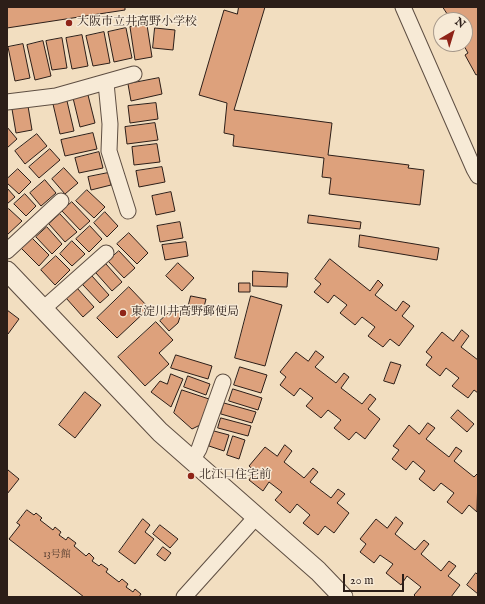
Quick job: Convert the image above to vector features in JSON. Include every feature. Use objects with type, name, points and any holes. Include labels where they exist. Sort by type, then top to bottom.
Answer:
[{"type":"street","points":[[403,7],[478,176]]},
{"type":"street","points":[[7,102],[56,96],[134,74]]},
{"type":"street","points":[[106,83],[110,124],[109,151],[128,211]]},
{"type":"street","points":[[7,251],[61,201]]},
{"type":"street","points":[[43,309],[106,253]]},
{"type":"street","points":[[7,271],[160,432],[318,571],[343,597]]},
{"type":"street","points":[[192,461],[199,449],[223,382]]},
{"type":"street","points":[[184,597],[256,517]]},
{"type":"building","points":[[7,7],[125,7],[125,10],[7,28]]},
{"type":"building","points":[[239,7],[265,7],[234,110],[332,123],[328,155],[409,165],[408,168],[424,170],[420,205],[329,194],[331,178],[322,177],[324,158],[233,146],[234,135],[224,133],[227,103],[199,95],[224,10],[237,14]]},
{"type":"building","points":[[443,7],[478,7],[478,74],[476,75],[465,55],[467,52],[473,52],[473,12],[446,12]]},
{"type":"building","points":[[147,25],[152,57],[135,60],[130,27]]},
{"type":"building","points":[[126,28],[132,58],[114,62],[108,32]]},
{"type":"building","points":[[155,28],[175,30],[173,50],[153,48]]},
{"type":"building","points":[[104,32],[110,63],[93,66],[86,36]]},
{"type":"building","points":[[82,35],[88,66],[72,69],[66,38]]},
{"type":"building","points":[[62,38],[67,68],[52,70],[46,41]]},
{"type":"building","points":[[43,41],[51,76],[35,80],[27,45]]},
{"type":"building","points":[[23,44],[30,78],[15,81],[8,47]]},
{"type":"building","points":[[159,78],[162,94],[131,101],[128,84]]},
{"type":"building","points":[[88,95],[95,123],[80,127],[73,98]]},
{"type":"building","points":[[67,101],[74,131],[60,134],[53,104]]},
{"type":"building","points":[[156,103],[158,119],[130,123],[128,106]]},
{"type":"building","points":[[28,106],[32,130],[16,133],[12,109]]},
{"type":"building","points":[[155,123],[158,140],[127,144],[125,127]]},
{"type":"building","points":[[7,127],[17,139],[7,148]]},
{"type":"building","points":[[93,133],[97,149],[65,156],[61,140]]},
{"type":"building","points":[[37,134],[47,146],[25,164],[15,151]]},
{"type":"building","points":[[157,144],[160,162],[134,165],[132,147]]},
{"type":"building","points":[[50,149],[60,160],[39,178],[29,167]]},
{"type":"building","points":[[99,152],[103,168],[79,173],[75,158]]},
{"type":"building","points":[[162,167],[165,182],[139,187],[136,171]]},
{"type":"building","points":[[64,168],[78,183],[65,194],[52,179]]},
{"type":"building","points":[[18,169],[31,182],[19,194],[7,183],[7,179]]},
{"type":"building","points":[[108,173],[111,185],[91,190],[88,177]]},
{"type":"building","points":[[45,180],[56,193],[41,206],[30,193]]},
{"type":"building","points":[[7,188],[15,197],[7,204]]},
{"type":"building","points":[[87,190],[105,207],[94,218],[76,201]]},
{"type":"building","points":[[171,192],[175,211],[156,215],[152,196]]},
{"type":"building","points":[[25,194],[36,206],[26,216],[14,204]]},
{"type":"building","points":[[72,202],[90,221],[80,230],[62,211]]},
{"type":"building","points":[[9,209],[22,221],[7,235],[7,210]]},
{"type":"building","points":[[105,212],[118,226],[107,237],[94,223]]},
{"type":"building","points":[[60,214],[77,232],[65,242],[49,224]]},
{"type":"building","points":[[309,215],[361,222],[360,229],[308,223]]},
{"type":"building","points":[[180,222],[183,238],[160,242],[157,226]]},
{"type":"building","points":[[90,226],[102,239],[89,252],[76,239]]},
{"type":"building","points":[[47,227],[62,244],[52,254],[36,237]]},
{"type":"building","points":[[129,233],[148,253],[137,264],[117,244]]},
{"type":"building","points":[[360,235],[439,248],[437,260],[359,247]]},
{"type":"building","points":[[32,238],[49,255],[39,266],[21,248]]},
{"type":"building","points":[[72,241],[85,254],[72,266],[60,254]]},
{"type":"building","points":[[186,242],[188,256],[165,260],[162,245]]},
{"type":"building","points":[[119,251],[135,268],[124,278],[108,261]]},
{"type":"building","points":[[56,256],[70,270],[55,285],[41,270]]},
{"type":"building","points":[[330,259],[370,291],[378,280],[383,285],[375,295],[396,311],[403,301],[410,306],[402,316],[414,326],[399,346],[390,339],[383,347],[368,336],[375,327],[362,317],[355,325],[340,313],[347,305],[334,295],[328,303],[314,292],[321,284],[315,279]]},
{"type":"building","points":[[178,263],[194,278],[182,291],[166,276]]},
{"type":"building","points":[[106,264],[122,282],[112,291],[96,273]]},
{"type":"building","points":[[253,271],[288,273],[287,287],[253,286]]},
{"type":"building","points":[[92,276],[109,295],[100,303],[83,285]]},
{"type":"building","points":[[239,283],[250,283],[250,292],[239,292]]},
{"type":"building","points":[[129,287],[149,308],[117,338],[97,318]]},
{"type":"building","points":[[77,288],[94,307],[83,317],[66,298]]},
{"type":"building","points":[[191,296],[206,299],[203,311],[188,308]]},
{"type":"building","points":[[251,296],[282,305],[265,366],[235,358]]},
{"type":"building","points":[[175,307],[181,314],[178,323],[169,331],[160,321]]},
{"type":"building","points":[[7,310],[19,319],[8,334],[7,333]]},
{"type":"building","points":[[156,322],[173,340],[159,353],[169,364],[145,386],[118,357]]},
{"type":"building","points":[[462,330],[469,336],[461,347],[478,360],[478,393],[474,390],[468,398],[452,386],[459,378],[446,368],[440,376],[426,365],[432,357],[426,352],[442,332],[453,341]]},
{"type":"building","points":[[316,351],[324,357],[315,367],[336,383],[344,373],[349,377],[341,388],[362,404],[370,394],[376,399],[368,409],[380,419],[365,439],[356,432],[349,440],[334,428],[341,420],[328,410],[321,418],[306,406],[313,398],[300,388],[294,396],[280,385],[286,377],[280,372],[296,352],[308,361]]},
{"type":"building","points":[[176,355],[212,366],[208,379],[171,368]]},
{"type":"building","points":[[391,362],[401,365],[394,384],[384,381]]},
{"type":"building","points":[[240,367],[267,375],[261,393],[234,385]]},
{"type":"building","points":[[171,374],[183,379],[171,407],[151,392],[160,381],[167,384]]},
{"type":"building","points":[[188,376],[210,384],[206,395],[184,387]]},
{"type":"building","points":[[233,389],[262,398],[258,410],[229,401]]},
{"type":"building","points":[[182,390],[209,399],[200,425],[192,429],[174,413]]},
{"type":"building","points":[[85,392],[101,405],[75,438],[59,425]]},
{"type":"building","points":[[224,403],[256,412],[252,423],[221,414]]},
{"type":"building","points":[[458,410],[474,424],[467,432],[451,418]]},
{"type":"building","points":[[221,418],[251,426],[248,436],[218,428]]},
{"type":"building","points":[[428,423],[435,428],[426,439],[449,457],[456,447],[462,451],[454,461],[474,477],[478,473],[477,512],[469,505],[462,514],[447,502],[454,493],[441,483],[434,491],[419,479],[425,471],[413,461],[406,470],[392,459],[399,450],[393,446],[409,425],[419,434]]},
{"type":"building","points":[[214,431],[229,435],[224,451],[209,446]]},
{"type":"building","points":[[233,436],[245,440],[239,459],[227,455]]},
{"type":"building","points":[[285,445],[292,451],[284,462],[304,478],[313,468],[318,472],[310,482],[331,498],[338,489],[345,494],[337,503],[349,513],[334,533],[325,526],[318,535],[303,523],[310,515],[297,504],[290,513],[275,500],[282,492],[269,482],[263,491],[249,480],[255,471],[249,466],[265,447],[277,456]]},
{"type":"building","points":[[8,470],[19,479],[7,494],[7,472]]},
{"type":"building","points":[[27,510],[34,515],[36,513],[42,518],[40,520],[53,530],[55,527],[61,532],[59,535],[66,540],[68,537],[76,543],[74,546],[86,556],[89,553],[94,558],[92,561],[99,566],[101,564],[108,569],[106,572],[119,582],[122,579],[128,584],[126,587],[133,592],[135,589],[141,594],[139,597],[84,597],[9,539],[20,525],[17,523]]},
{"type":"building","points":[[396,517],[403,523],[395,534],[415,550],[424,540],[429,544],[421,554],[441,571],[449,561],[456,566],[448,576],[460,585],[451,597],[416,597],[414,595],[421,587],[407,576],[401,585],[386,573],[393,564],[380,555],[374,563],[360,552],[366,544],[360,539],[376,519],[387,528]]},
{"type":"building","points":[[143,519],[150,525],[145,532],[154,539],[135,564],[119,552]]},
{"type":"building","points":[[160,525],[178,539],[170,548],[153,534]]},
{"type":"building","points":[[163,547],[171,553],[165,561],[157,555]]},
{"type":"building","points":[[476,573],[478,575],[478,594],[467,585]]},
{"type":"place","name":"大阪市立井高野小学校","points":[[69,23]]},
{"type":"place","name":"東淀川井高野郵便局","points":[[123,313]]},
{"type":"place","name":"北江口住宅前","points":[[191,476]]}]
